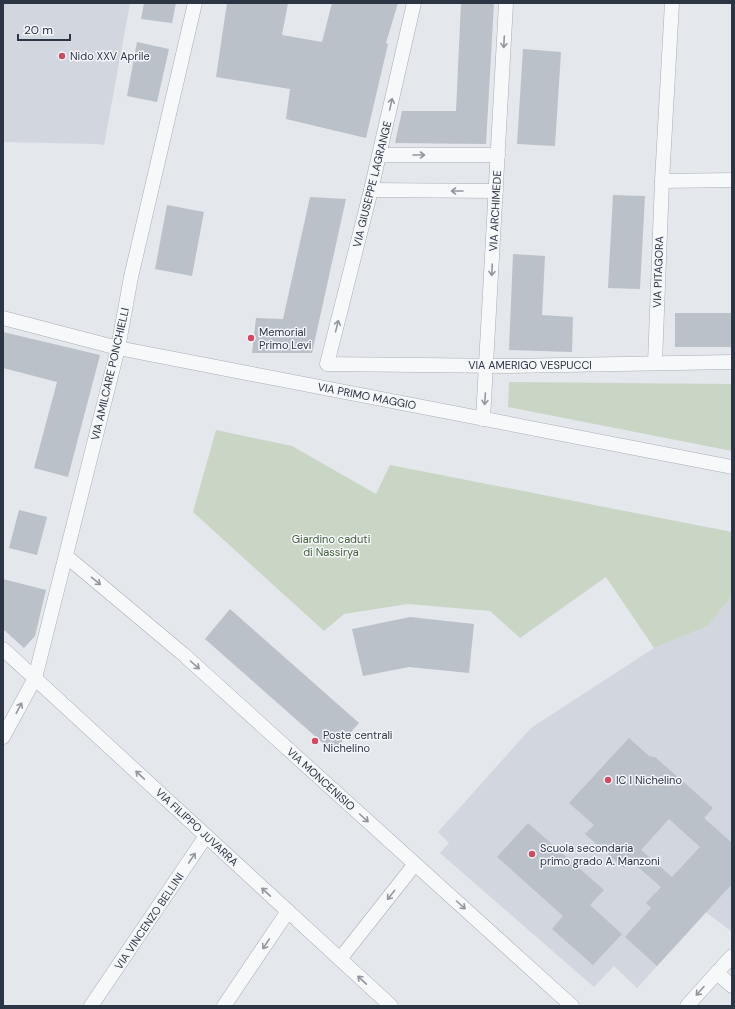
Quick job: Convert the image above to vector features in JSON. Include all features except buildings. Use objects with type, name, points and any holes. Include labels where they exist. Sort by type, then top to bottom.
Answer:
[{"type":"street","name":"VIA AMILCARE PONCHIELLI","points":[[3,737],[35,678],[118,348],[131,277],[195,3]]},
{"type":"street","name":"VIA GIUSEPPE LAGRANGE","points":[[327,364],[380,155],[414,3]]},
{"type":"street","name":"VIA ARCHIMEDE","points":[[483,419],[506,3]]},
{"type":"street","name":"VIA PITAGORA","points":[[655,363],[662,181],[672,3]]},
{"type":"street","points":[[380,155],[498,155]]},
{"type":"street","points":[[662,181],[732,180]]},
{"type":"street","points":[[371,190],[496,191]]},
{"type":"street","name":"VIA PRIMO MAGGIO","points":[[3,318],[118,348],[732,467]]},
{"type":"street","name":"VIA AMERIGO VESPUCCI","points":[[327,364],[487,365],[732,362]]},
{"type":"street","name":"VIA MONCENISIO","points":[[66,556],[183,654],[572,1006]]},
{"type":"street","name":"VIA FILIPPO JUVARRA","points":[[3,649],[391,1006]]},
{"type":"street","name":"VIA VINCENZO BELLINI","points":[[91,1006],[206,836]]},
{"type":"street","points":[[340,959],[415,864]]},
{"type":"street","points":[[224,1006],[288,911]]},
{"type":"street","points":[[687,1006],[732,956]]},
{"type":"street","points":[[717,973],[732,986]]},
{"type":"shaded area","name":"Nido XXV Aprile","points":[[3,3],[130,3],[104,145],[3,142]]},
{"type":"shaded area","name":"IC I Nichelino","points":[[732,596],[732,932],[706,912],[637,988],[614,966],[594,987],[440,853],[449,843],[438,832],[531,728],[654,648],[708,626]]},
{"type":"green space","points":[[509,382],[732,384],[732,451],[508,407]]},
{"type":"green space","name":"Giardino caduti di Nassirya","points":[[216,430],[292,446],[376,494],[390,465],[732,532],[732,596],[708,626],[654,648],[606,577],[520,638],[490,611],[408,604],[344,614],[324,631],[193,512]]},
{"type":"place","name":"Nido XXV Aprile","points":[[62,56]]},
{"type":"place","name":"Memorial Primo Levi","points":[[251,338]]},
{"type":"place","name":"Poste centrali Nichelino","points":[[315,741]]},
{"type":"place","name":"IC I Nichelino","points":[[608,780]]},
{"type":"place","name":"Scuola secondaria primo grado A. Manzoni","points":[[532,854]]}]
